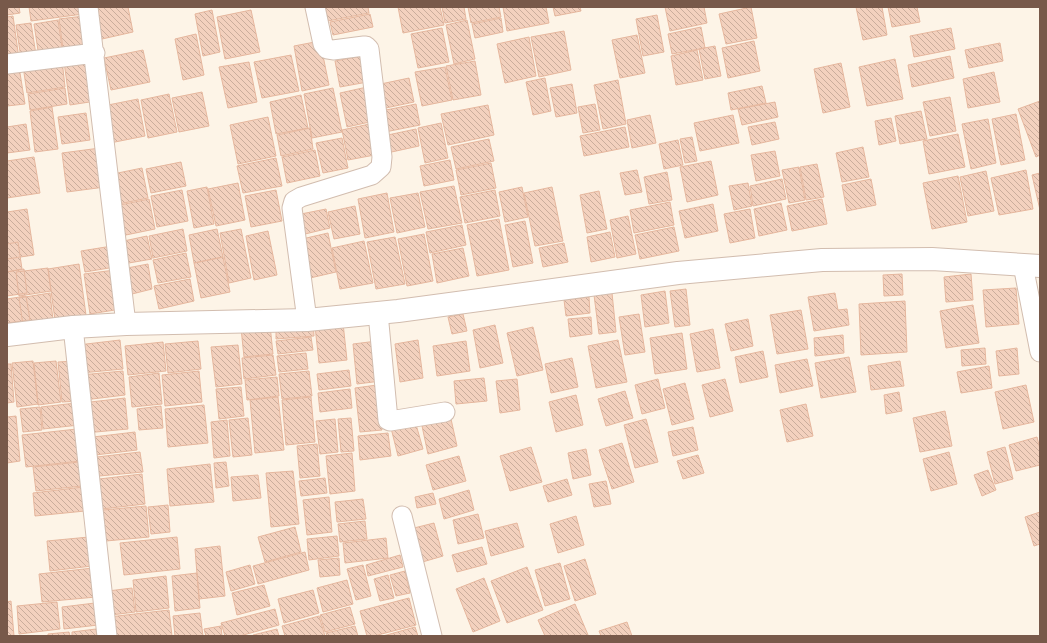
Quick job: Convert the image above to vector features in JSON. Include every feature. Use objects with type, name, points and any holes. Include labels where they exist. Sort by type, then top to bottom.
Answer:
[{"type":"street","points":[[88,7],[95,53],[126,324]]},
{"type":"street","points":[[307,320],[292,208],[294,201],[301,197],[372,175],[381,167],[382,157],[369,49],[366,46],[333,50],[327,49],[323,44],[315,7]]},
{"type":"street","points":[[7,64],[95,53]]},
{"type":"street","points":[[7,334],[73,327],[126,324],[307,320],[378,313],[678,273],[822,260],[932,259],[1031,266],[1040,352]]},
{"type":"street","points":[[378,313],[388,420],[390,421],[445,412]]},
{"type":"street","points":[[73,327],[107,636]]},
{"type":"street","points":[[402,516],[432,636]]},
{"type":"building","points":[[7,7],[19,7],[20,13],[7,15]]},
{"type":"building","points":[[29,7],[82,7],[83,14],[31,21]]},
{"type":"building","points":[[96,7],[128,7],[133,32],[102,39]]},
{"type":"building","points":[[325,7],[368,7],[369,13],[328,21]]},
{"type":"building","points":[[398,7],[440,7],[444,25],[403,33]]},
{"type":"building","points":[[442,7],[464,7],[466,19],[445,23]]},
{"type":"building","points":[[468,7],[499,7],[501,17],[471,23]]},
{"type":"building","points":[[503,7],[546,7],[549,23],[507,31]]},
{"type":"building","points":[[553,7],[580,7],[581,11],[555,16]]},
{"type":"building","points":[[665,7],[704,7],[707,23],[670,31]]},
{"type":"building","points":[[751,7],[757,38],[726,44],[719,14]]},
{"type":"building","points":[[856,7],[882,7],[887,35],[863,40]]},
{"type":"building","points":[[888,7],[917,7],[920,22],[892,27]]},
{"type":"building","points":[[212,10],[220,52],[203,56],[195,14]]},
{"type":"building","points":[[251,10],[260,52],[225,59],[217,17]]},
{"type":"building","points":[[370,14],[373,27],[333,35],[330,22]]},
{"type":"building","points":[[657,15],[664,52],[643,56],[636,19]]},
{"type":"building","points":[[13,16],[19,59],[7,61],[7,17]]},
{"type":"building","points":[[84,16],[89,53],[64,56],[59,19]]},
{"type":"building","points":[[501,18],[503,32],[475,38],[472,24]]},
{"type":"building","points":[[58,20],[63,54],[39,57],[34,24]]},
{"type":"building","points":[[467,20],[475,59],[454,64],[446,25]]},
{"type":"building","points":[[31,23],[36,55],[21,58],[16,25]]},
{"type":"building","points":[[701,27],[705,48],[672,54],[668,34]]},
{"type":"building","points":[[442,28],[449,62],[418,68],[411,34]]},
{"type":"building","points":[[951,28],[955,49],[914,57],[910,36]]},
{"type":"building","points":[[564,31],[571,70],[539,77],[531,37]]},
{"type":"building","points":[[196,34],[204,75],[183,80],[175,39]]},
{"type":"building","points":[[637,35],[645,73],[620,78],[612,40]]},
{"type":"building","points":[[529,37],[536,76],[505,83],[497,44]]},
{"type":"building","points":[[320,41],[329,85],[302,91],[294,46]]},
{"type":"building","points":[[754,41],[760,71],[728,78],[722,48]]},
{"type":"building","points":[[1000,43],[1003,61],[969,68],[965,50]]},
{"type":"building","points":[[715,46],[721,76],[705,79],[699,49]]},
{"type":"building","points":[[143,50],[150,82],[111,90],[104,58]]},
{"type":"building","points":[[697,50],[703,80],[676,85],[671,56]]},
{"type":"building","points":[[291,55],[299,91],[262,98],[254,62]]},
{"type":"building","points":[[367,55],[373,81],[340,87],[335,61]]},
{"type":"building","points":[[950,56],[954,78],[912,87],[908,65]]},
{"type":"building","points":[[90,58],[96,101],[70,105],[64,62]]},
{"type":"building","points":[[895,59],[903,99],[867,106],[859,67]]},
{"type":"building","points":[[62,60],[65,87],[27,93],[23,66]]},
{"type":"building","points":[[475,61],[481,95],[453,100],[446,66]]},
{"type":"building","points":[[249,62],[257,102],[228,108],[219,67]]},
{"type":"building","points":[[841,63],[850,107],[823,113],[814,69]]},
{"type":"building","points":[[19,67],[25,104],[7,106],[7,68]]},
{"type":"building","points":[[445,67],[452,100],[422,106],[415,72]]},
{"type":"building","points":[[994,72],[1000,102],[968,108],[963,79]]},
{"type":"building","points":[[409,78],[414,102],[381,109],[376,85]]},
{"type":"building","points":[[545,78],[551,111],[533,115],[526,82]]},
{"type":"building","points":[[618,80],[626,124],[603,129],[594,85]]},
{"type":"building","points":[[572,84],[577,113],[556,117],[550,88]]},
{"type":"building","points":[[762,86],[766,103],[731,110],[728,93]]},
{"type":"building","points":[[367,87],[374,121],[347,127],[340,93]]},
{"type":"building","points":[[65,88],[67,104],[30,110],[28,94]]},
{"type":"building","points":[[333,88],[342,132],[312,138],[304,94]]},
{"type":"building","points":[[202,92],[209,126],[179,132],[172,98]]},
{"type":"building","points":[[169,94],[177,132],[148,138],[141,100]]},
{"type":"building","points":[[301,95],[308,128],[276,134],[270,102]]},
{"type":"building","points":[[950,97],[956,131],[930,136],[923,102]]},
{"type":"building","points":[[138,99],[145,136],[110,143],[103,106]]},
{"type":"building","points":[[1040,101],[1040,155],[1036,157],[1018,109]]},
{"type":"building","points":[[775,102],[778,117],[742,125],[738,109]]},
{"type":"building","points":[[416,104],[420,125],[385,132],[381,111]]},
{"type":"building","points":[[595,104],[600,130],[583,133],[578,107]]},
{"type":"building","points":[[488,105],[494,135],[448,145],[441,114]]},
{"type":"building","points":[[52,107],[58,149],[35,152],[30,111]]},
{"type":"building","points":[[921,111],[927,139],[900,144],[895,116]]},
{"type":"building","points":[[86,113],[90,140],[62,144],[58,117]]},
{"type":"building","points":[[1016,114],[1025,160],[1001,165],[992,119]]},
{"type":"building","points":[[650,115],[656,143],[632,148],[627,120]]},
{"type":"building","points":[[733,115],[739,143],[700,151],[694,123]]},
{"type":"building","points":[[268,117],[276,156],[238,164],[230,125]]},
{"type":"building","points":[[891,118],[896,141],[879,145],[875,121]]},
{"type":"building","points":[[988,119],[996,163],[971,169],[962,124]]},
{"type":"building","points":[[775,122],[779,139],[752,145],[748,127]]},
{"type":"building","points":[[374,123],[380,154],[348,160],[342,130]]},
{"type":"building","points":[[441,123],[448,158],[425,163],[418,128]]},
{"type":"building","points":[[26,124],[30,150],[7,153],[7,127]]},
{"type":"building","points":[[625,127],[629,147],[584,156],[580,136]]},
{"type":"building","points":[[310,128],[313,149],[281,156],[277,135]]},
{"type":"building","points":[[416,129],[419,146],[387,153],[383,136]]},
{"type":"building","points":[[958,134],[965,167],[929,174],[923,141]]},
{"type":"building","points":[[692,137],[697,161],[685,163],[680,139]]},
{"type":"building","points":[[342,138],[348,168],[323,173],[316,143]]},
{"type":"building","points":[[489,139],[494,161],[456,169],[451,147]]},
{"type":"building","points":[[678,140],[683,165],[664,169],[659,144]]},
{"type":"building","points":[[863,147],[869,177],[842,182],[836,153]]},
{"type":"building","points":[[100,148],[105,187],[67,192],[62,153]]},
{"type":"building","points":[[315,150],[320,176],[287,183],[282,157]]},
{"type":"building","points":[[775,151],[780,176],[756,181],[751,155]]},
{"type":"building","points":[[34,157],[40,193],[7,198],[7,161]]},
{"type":"building","points":[[276,158],[282,186],[243,193],[237,166]]},
{"type":"building","points":[[450,160],[454,180],[424,186],[420,166]]},
{"type":"building","points":[[711,161],[718,195],[687,202],[680,167]]},
{"type":"building","points":[[181,162],[186,186],[151,193],[146,169]]},
{"type":"building","points":[[491,163],[496,188],[461,195],[456,170]]},
{"type":"building","points":[[817,164],[824,197],[806,200],[800,167]]},
{"type":"building","points":[[799,167],[805,200],[789,203],[782,170]]},
{"type":"building","points":[[142,168],[148,198],[119,204],[113,174]]},
{"type":"building","points":[[637,170],[642,192],[625,195],[620,173]]},
{"type":"building","points":[[1026,170],[1033,209],[999,215],[991,178]]},
{"type":"building","points":[[986,171],[994,211],[968,216],[960,177]]},
{"type":"building","points":[[667,172],[672,200],[649,204],[644,177]]},
{"type":"building","points":[[1040,173],[1040,210],[1032,175]]},
{"type":"building","points":[[958,176],[967,222],[932,229],[923,183]]},
{"type":"building","points":[[782,179],[786,199],[753,206],[750,186]]},
{"type":"building","points":[[871,179],[876,205],[847,211],[842,185]]},
{"type":"building","points":[[238,183],[245,220],[216,226],[208,189]]},
{"type":"building","points":[[748,183],[752,206],[734,210],[729,186]]},
{"type":"building","points":[[454,186],[462,223],[428,229],[420,192]]},
{"type":"building","points":[[207,187],[214,224],[194,228],[187,191]]},
{"type":"building","points":[[522,187],[528,217],[505,222],[499,192]]},
{"type":"building","points":[[552,187],[563,241],[535,246],[524,193]]},
{"type":"building","points":[[182,190],[188,221],[157,227],[151,196]]},
{"type":"building","points":[[276,190],[282,221],[251,227],[245,196]]},
{"type":"building","points":[[495,190],[500,216],[465,223],[460,197]]},
{"type":"building","points":[[599,191],[607,229],[587,233],[580,195]]},
{"type":"building","points":[[387,193],[394,232],[365,238],[358,199]]},
{"type":"building","points":[[418,193],[425,227],[397,233],[390,198]]},
{"type":"building","points":[[149,199],[155,229],[121,236],[115,206]]},
{"type":"building","points":[[822,199],[827,224],[792,231],[787,206]]},
{"type":"building","points":[[670,202],[674,225],[634,233],[630,210]]},
{"type":"building","points":[[781,203],[787,230],[759,236],[754,209]]},
{"type":"building","points":[[713,204],[718,231],[685,238],[679,211]]},
{"type":"building","points":[[355,206],[360,234],[334,239],[328,212]]},
{"type":"building","points":[[27,209],[34,255],[7,259],[7,212]]},
{"type":"building","points":[[326,209],[330,228],[305,234],[301,214]]},
{"type":"building","points":[[750,209],[755,238],[730,243],[724,214]]},
{"type":"building","points":[[628,216],[636,254],[617,258],[610,220]]},
{"type":"building","points":[[499,219],[509,270],[477,276],[467,225]]},
{"type":"building","points":[[525,221],[533,263],[513,267],[505,225]]},
{"type":"building","points":[[462,225],[466,245],[430,253],[426,232]]},
{"type":"building","points":[[674,227],[679,251],[640,259],[635,235]]},
{"type":"building","points":[[183,229],[187,251],[153,258],[149,236]]},
{"type":"building","points":[[217,229],[223,257],[194,263],[189,235]]},
{"type":"building","points":[[241,229],[251,278],[229,283],[220,233]]},
{"type":"building","points":[[268,231],[277,275],[254,280],[246,236]]},
{"type":"building","points":[[610,232],[615,257],[591,262],[587,237]]},
{"type":"building","points":[[328,233],[336,272],[310,278],[302,239]]},
{"type":"building","points":[[424,234],[433,281],[407,286],[398,239]]},
{"type":"building","points":[[147,236],[152,259],[123,264],[119,242]]},
{"type":"building","points":[[395,237],[405,284],[376,289],[367,242]]},
{"type":"building","points":[[364,241],[373,283],[340,289],[332,248]]},
{"type":"building","points":[[18,242],[22,269],[7,272],[7,244]]},
{"type":"building","points":[[564,243],[568,262],[543,267],[539,248]]},
{"type":"building","points":[[112,246],[115,267],[85,272],[81,251]]},
{"type":"building","points":[[463,248],[469,276],[437,283],[432,254]]},
{"type":"building","points":[[186,253],[191,277],[158,283],[153,260]]},
{"type":"building","points":[[223,257],[230,292],[201,298],[194,263]]},
{"type":"building","points":[[79,264],[86,315],[55,320],[48,269]]},
{"type":"building","points":[[148,264],[152,289],[128,295],[122,269]]},
{"type":"building","points":[[48,268],[51,291],[19,296],[16,272]]},
{"type":"building","points":[[24,269],[27,293],[7,296],[7,272]]},
{"type":"building","points":[[115,270],[121,309],[90,314],[84,274]]},
{"type":"building","points":[[902,274],[903,295],[884,296],[883,275]]},
{"type":"building","points":[[971,274],[973,300],[946,302],[944,277]]},
{"type":"building","points":[[190,279],[194,301],[159,309],[154,286]]},
{"type":"building","points":[[1016,288],[1019,324],[986,327],[983,290]]},
{"type":"building","points":[[686,289],[690,325],[675,327],[670,291]]},
{"type":"building","points":[[665,291],[669,323],[645,327],[641,295]]},
{"type":"building","points":[[50,293],[53,320],[23,325],[19,298]]},
{"type":"building","points":[[612,293],[616,332],[599,334],[594,295]]},
{"type":"building","points":[[835,293],[838,310],[847,309],[849,325],[814,331],[808,297]]},
{"type":"building","points":[[26,296],[30,320],[7,323],[7,299]]},
{"type":"building","points":[[589,297],[590,313],[566,316],[564,300]]},
{"type":"building","points":[[905,301],[907,352],[861,355],[859,304]]},
{"type":"building","points":[[973,305],[979,343],[946,348],[940,311]]},
{"type":"building","points":[[801,310],[808,349],[777,354],[770,315]]},
{"type":"building","points":[[463,314],[467,331],[452,334],[448,317]]},
{"type":"building","points":[[639,314],[645,352],[625,355],[619,317]]},
{"type":"building","points":[[591,317],[592,334],[570,337],[568,319]]},
{"type":"building","points":[[748,319],[753,346],[731,351],[725,324]]},
{"type":"building","points":[[313,323],[314,336],[276,339],[276,327]]},
{"type":"building","points":[[343,323],[347,360],[319,363],[315,326]]},
{"type":"building","points":[[270,325],[273,354],[244,357],[241,328]]},
{"type":"building","points":[[495,325],[503,363],[480,368],[473,330]]},
{"type":"building","points":[[533,327],[543,370],[517,376],[507,333]]},
{"type":"building","points":[[713,329],[720,368],[697,372],[690,334]]},
{"type":"building","points":[[682,333],[687,369],[655,374],[650,338]]},
{"type":"building","points":[[843,335],[844,353],[815,356],[814,338]]},
{"type":"building","points":[[311,337],[313,350],[278,354],[276,341]]},
{"type":"building","points":[[120,340],[123,369],[81,373],[78,345]]},
{"type":"building","points":[[418,340],[423,378],[400,382],[395,344]]},
{"type":"building","points":[[618,340],[627,382],[596,388],[588,346]]},
{"type":"building","points":[[198,341],[201,369],[168,373],[165,344]]},
{"type":"building","points":[[377,341],[381,381],[357,384],[353,344]]},
{"type":"building","points":[[466,341],[470,371],[437,376],[433,346]]},
{"type":"building","points":[[163,342],[166,371],[128,375],[125,346]]},
{"type":"building","points":[[238,345],[242,384],[216,387],[211,347]]},
{"type":"building","points":[[985,348],[986,364],[962,366],[961,350]]},
{"type":"building","points":[[1017,348],[1019,374],[999,376],[996,351]]},
{"type":"building","points":[[763,351],[768,377],[740,383],[735,357]]},
{"type":"building","points":[[306,353],[308,369],[279,372],[277,356]]},
{"type":"building","points":[[273,355],[276,375],[244,379],[242,358]]},
{"type":"building","points":[[849,357],[856,392],[821,398],[815,363]]},
{"type":"building","points":[[572,358],[578,387],[551,393],[545,364]]},
{"type":"building","points":[[807,359],[813,386],[780,393],[775,365]]},
{"type":"building","points":[[33,361],[38,404],[17,407],[12,363]]},
{"type":"building","points":[[56,361],[61,402],[38,405],[34,363]]},
{"type":"building","points":[[74,361],[78,401],[62,402],[58,362]]},
{"type":"building","points":[[900,361],[904,386],[871,390],[868,366]]},
{"type":"building","points":[[7,364],[11,364],[14,402],[7,403]]},
{"type":"building","points":[[989,366],[992,388],[961,393],[957,372]]},
{"type":"building","points":[[349,370],[351,386],[319,390],[317,374]]},
{"type":"building","points":[[123,371],[125,395],[84,400],[81,375]]},
{"type":"building","points":[[199,371],[202,402],[165,406],[162,375]]},
{"type":"building","points":[[309,371],[312,396],[282,399],[279,374]]},
{"type":"building","points":[[159,373],[162,404],[132,407],[129,377]]},
{"type":"building","points":[[277,377],[279,396],[247,400],[245,380]]},
{"type":"building","points":[[484,378],[487,401],[456,404],[454,381]]},
{"type":"building","points":[[517,379],[520,410],[500,413],[496,381]]},
{"type":"building","points":[[658,379],[665,408],[642,414],[635,385]]},
{"type":"building","points":[[725,379],[733,411],[710,417],[702,385]]},
{"type":"building","points":[[685,383],[694,419],[672,425],[663,389]]},
{"type":"building","points":[[377,385],[382,430],[360,432],[355,388]]},
{"type":"building","points":[[1026,385],[1034,422],[1003,429],[995,392]]},
{"type":"building","points":[[241,387],[244,416],[219,419],[216,389]]},
{"type":"building","points":[[350,389],[352,408],[320,412],[318,393]]},
{"type":"building","points":[[625,391],[633,418],[606,426],[598,399]]},
{"type":"building","points":[[899,392],[902,411],[886,414],[884,395]]},
{"type":"building","points":[[576,395],[583,425],[556,432],[549,402]]},
{"type":"building","points":[[278,397],[284,450],[255,453],[250,400]]},
{"type":"building","points":[[311,397],[315,442],[286,445],[282,400]]},
{"type":"building","points":[[125,398],[128,429],[85,433],[82,403]]},
{"type":"building","points":[[76,403],[79,425],[43,429],[41,407]]},
{"type":"building","points":[[806,404],[813,436],[787,442],[780,410]]},
{"type":"building","points":[[204,405],[208,443],[168,447],[165,409]]},
{"type":"building","points":[[161,406],[163,428],[139,430],[137,409]]},
{"type":"building","points":[[40,407],[42,430],[23,432],[20,409]]},
{"type":"building","points":[[945,411],[952,446],[920,452],[913,418]]},
{"type":"building","points":[[16,416],[20,461],[7,463],[7,417]]},
{"type":"building","points":[[248,418],[252,455],[233,457],[229,420]]},
{"type":"building","points":[[351,418],[354,451],[341,452],[338,419]]},
{"type":"building","points":[[335,419],[338,452],[320,454],[316,421]]},
{"type":"building","points":[[451,419],[457,446],[428,454],[422,426]]},
{"type":"building","points":[[646,419],[658,462],[635,468],[624,425]]},
{"type":"building","points":[[227,420],[230,456],[214,458],[211,422]]},
{"type":"building","points":[[415,421],[423,449],[398,456],[391,428]]},
{"type":"building","points":[[693,427],[698,450],[673,456],[668,432]]},
{"type":"building","points":[[77,429],[80,461],[26,467],[22,435]]},
{"type":"building","points":[[135,432],[137,450],[95,455],[93,437]]},
{"type":"building","points":[[388,433],[391,456],[360,460],[358,436]]},
{"type":"building","points":[[1037,437],[1040,449],[1040,465],[1016,471],[1009,445]]},
{"type":"building","points":[[622,443],[634,482],[612,489],[599,450]]},
{"type":"building","points":[[317,444],[320,476],[300,478],[297,446]]},
{"type":"building","points":[[531,447],[542,482],[510,491],[500,456]]},
{"type":"building","points":[[1005,447],[1013,479],[995,484],[987,452]]},
{"type":"building","points":[[586,449],[591,475],[573,479],[568,453]]},
{"type":"building","points":[[140,452],[143,472],[99,476],[97,457]]},
{"type":"building","points":[[949,452],[957,484],[931,491],[923,459]]},
{"type":"building","points":[[352,453],[355,491],[330,494],[326,456]]},
{"type":"building","points":[[698,455],[704,473],[683,479],[677,461]]},
{"type":"building","points":[[459,456],[466,481],[433,490],[426,465]]},
{"type":"building","points":[[79,462],[82,486],[36,491],[33,467]]},
{"type":"building","points":[[226,462],[229,486],[216,488],[214,463]]},
{"type":"building","points":[[210,464],[214,502],[170,506],[167,469]]},
{"type":"building","points":[[988,470],[996,490],[982,496],[974,475]]},
{"type":"building","points":[[293,471],[299,524],[271,527],[266,473]]},
{"type":"building","points":[[142,474],[145,504],[102,509],[99,479]]},
{"type":"building","points":[[258,475],[261,498],[233,501],[231,477]]},
{"type":"building","points":[[325,478],[327,493],[301,496],[299,481]]},
{"type":"building","points":[[567,479],[572,495],[548,502],[543,486]]},
{"type":"building","points":[[606,481],[611,504],[594,507],[589,484]]},
{"type":"building","points":[[83,487],[85,511],[35,516],[33,493]]},
{"type":"building","points":[[469,490],[474,510],[444,519],[439,499]]},
{"type":"building","points":[[433,493],[436,504],[417,508],[415,497]]},
{"type":"building","points":[[329,497],[332,532],[307,535],[303,500]]},
{"type":"building","points":[[363,499],[366,519],[337,522],[335,502]]},
{"type":"building","points":[[168,505],[170,532],[151,534],[148,507]]},
{"type":"building","points":[[146,506],[149,537],[106,541],[103,510]]},
{"type":"building","points":[[1040,512],[1040,544],[1034,546],[1025,517]]},
{"type":"building","points":[[478,514],[484,538],[458,544],[453,520]]},
{"type":"building","points":[[576,516],[584,545],[558,553],[550,524]]},
{"type":"building","points":[[365,521],[367,539],[340,542],[338,524]]},
{"type":"building","points":[[434,523],[443,556],[419,563],[410,529]]},
{"type":"building","points":[[517,523],[524,547],[491,556],[485,531]]},
{"type":"building","points":[[295,527],[301,552],[265,562],[258,537]]},
{"type":"building","points":[[337,536],[339,556],[309,560],[307,539]]},
{"type":"building","points":[[89,537],[92,566],[50,571],[47,541]]},
{"type":"building","points":[[177,537],[180,569],[124,575],[120,543]]},
{"type":"building","points":[[386,538],[388,558],[345,563],[343,543]]},
{"type":"building","points":[[220,546],[225,596],[199,599],[195,549]]},
{"type":"building","points":[[482,547],[487,564],[457,572],[452,555]]},
{"type":"building","points":[[305,552],[309,570],[258,584],[253,566]]},
{"type":"building","points":[[400,555],[403,567],[368,576],[366,565]]},
{"type":"building","points":[[339,558],[340,575],[320,577],[318,560]]},
{"type":"building","points":[[585,559],[596,594],[575,601],[564,566]]},
{"type":"building","points":[[560,563],[570,599],[545,606],[535,570]]},
{"type":"building","points":[[250,565],[255,584],[231,591],[226,572]]},
{"type":"building","points":[[363,565],[371,596],[356,600],[347,569]]},
{"type":"building","points":[[527,567],[543,610],[507,623],[491,581]]},
{"type":"building","points":[[93,568],[96,597],[42,602],[39,574]]},
{"type":"building","points":[[405,571],[410,593],[396,596],[390,575]]},
{"type":"building","points":[[197,573],[200,608],[175,611],[172,576]]},
{"type":"building","points":[[388,575],[394,598],[380,601],[374,579]]},
{"type":"building","points":[[166,576],[169,608],[136,612],[133,580]]},
{"type":"building","points":[[484,578],[500,621],[473,632],[456,589]]},
{"type":"building","points":[[347,580],[353,604],[323,612],[317,588]]},
{"type":"building","points":[[264,585],[270,606],[237,615],[232,593]]},
{"type":"building","points":[[132,588],[135,612],[111,615],[108,591]]},
{"type":"building","points":[[313,590],[319,613],[284,623],[278,599]]},
{"type":"building","points":[[409,598],[416,625],[374,636],[367,636],[360,611]]},
{"type":"building","points":[[11,601],[14,636],[7,636],[7,602]]},
{"type":"building","points":[[57,602],[60,629],[19,634],[17,606]]},
{"type":"building","points":[[95,603],[98,625],[64,629],[62,607]]},
{"type":"building","points":[[575,604],[588,635],[545,636],[538,620]]},
{"type":"building","points":[[350,607],[355,624],[325,632],[320,615]]},
{"type":"building","points":[[275,609],[279,625],[240,636],[225,636],[221,623]]},
{"type":"building","points":[[169,610],[172,636],[111,636],[109,617]]},
{"type":"building","points":[[200,613],[203,636],[175,636],[173,616]]},
{"type":"building","points":[[319,616],[325,636],[285,636],[282,626]]},
{"type":"building","points":[[627,622],[632,636],[601,636],[599,631]]},
{"type":"building","points":[[221,626],[222,636],[206,636],[204,629]]},
{"type":"building","points":[[355,626],[358,636],[327,636],[326,633]]},
{"type":"building","points":[[415,627],[418,636],[383,636]]},
{"type":"building","points":[[96,629],[97,636],[72,636],[72,632]]},
{"type":"building","points":[[277,629],[279,636],[253,636],[253,635]]},
{"type":"building","points":[[69,632],[70,636],[48,636],[48,634]]}]
